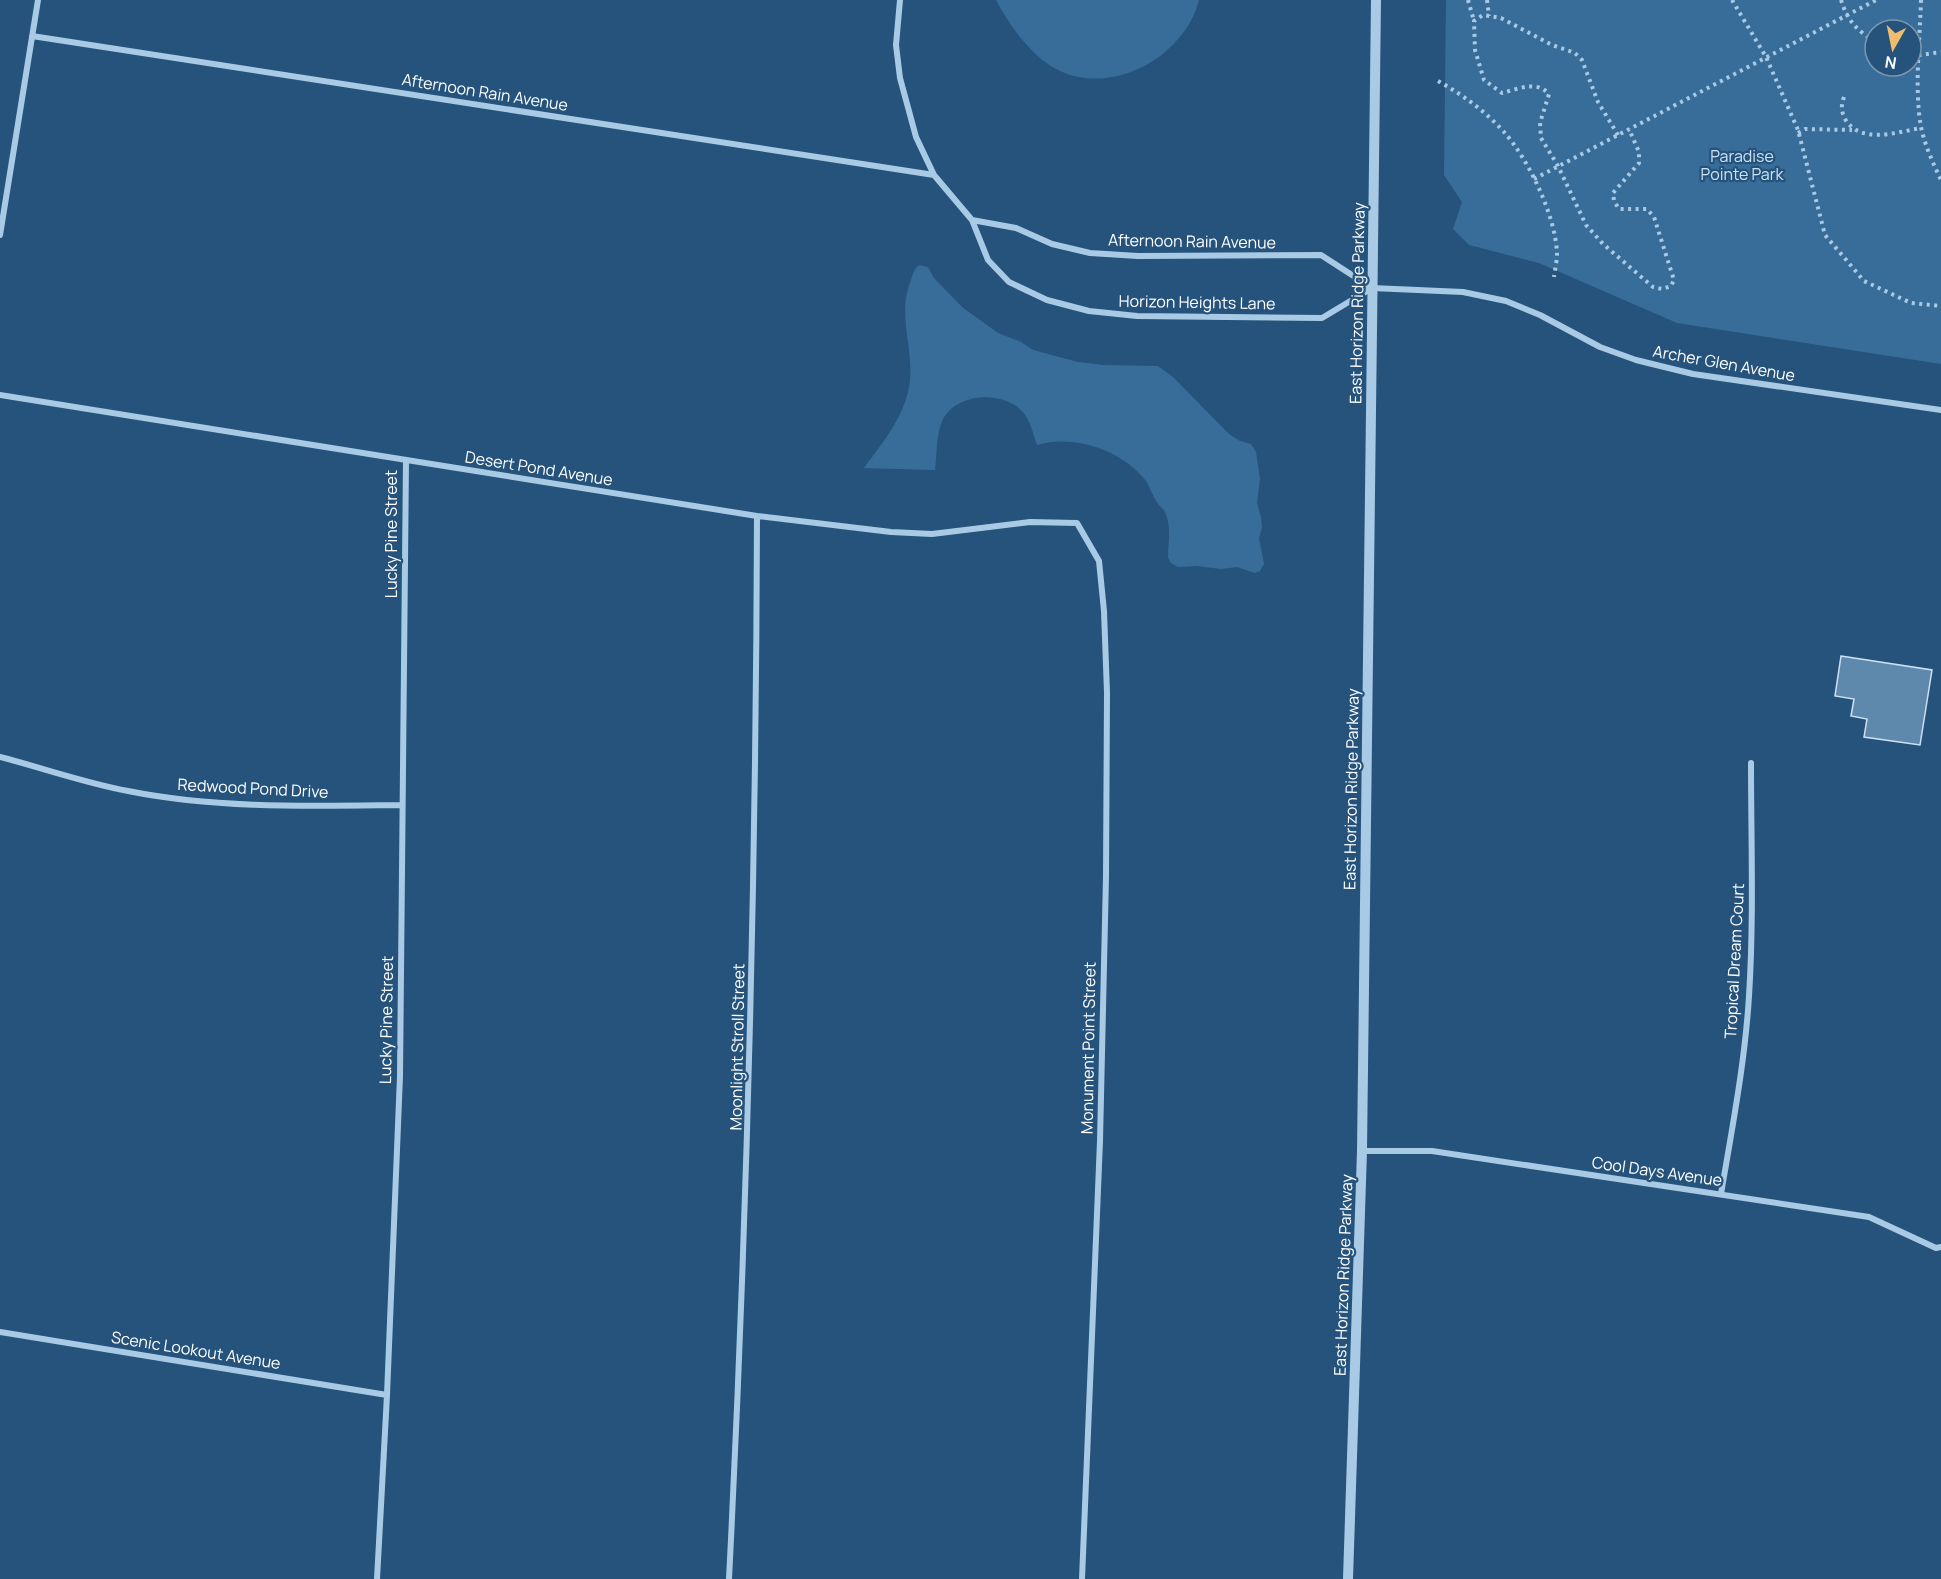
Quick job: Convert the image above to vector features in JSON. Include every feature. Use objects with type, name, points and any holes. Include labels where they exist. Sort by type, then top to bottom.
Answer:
[{"type":"street","points":[[0,236],[38,0]]},
{"type":"street","name":"Horizon Heights Lane","points":[[900,0],[896,45],[900,78],[913,129],[934,175],[972,220],[988,260],[1010,282],[1047,300],[1089,311],[1137,316],[1322,318],[1372,288]]},
{"type":"street","name":"East Horizon Ridge Parkway","points":[[1348,1579],[1362,1151],[1376,0]]},
{"type":"street","name":"Afternoon Rain Avenue","points":[[32,36],[934,175]]},
{"type":"street","name":"Afternoon Rain Avenue","points":[[972,220],[1016,228],[1052,244],[1090,253],[1138,256],[1321,255],[1372,288]]},
{"type":"street","name":"Archer Glen Avenue","points":[[1372,288],[1463,292],[1506,301],[1540,315],[1609,350],[1636,360],[1693,374],[1941,410]]},
{"type":"street","name":"Desert Pond Avenue","points":[[0,395],[757,516],[891,532],[932,534],[1030,522],[1077,523]]},
{"type":"street","name":"Lucky Pine Street","points":[[377,1579],[400,1076],[406,460]]},
{"type":"street","name":"Moonlight Stroll Street","points":[[729,1579],[748,1134],[756,785],[757,516]]},
{"type":"street","name":"Monument Point Street","points":[[1077,523],[1099,561],[1104,611],[1107,693],[1106,876],[1100,1141],[1082,1579]]},
{"type":"street","name":"Redwood Pond Drive","points":[[0,757],[70,778],[130,792],[207,802],[317,806],[402,805]]},
{"type":"street","name":"Tropical Dream Court","points":[[1721,1194],[1737,1100],[1749,996],[1752,898],[1751,763]]},
{"type":"street","name":"Cool Days Avenue","points":[[1362,1151],[1432,1151],[1869,1217],[1936,1248],[1941,1247]]},
{"type":"street","name":"Scenic Lookout Avenue","points":[[0,1332],[387,1395]]},
{"type":"path","points":[[1468,0],[1474,21],[1475,50],[1485,80],[1502,93],[1529,86],[1544,88],[1549,94],[1540,123],[1541,138],[1558,166],[1586,225],[1603,244],[1653,287],[1662,289],[1671,286],[1674,280],[1654,217],[1647,209],[1619,209],[1614,201],[1613,193],[1639,163],[1639,152],[1629,129]]},
{"type":"path","points":[[1487,0],[1489,16]]},
{"type":"path","points":[[1732,0],[1766,57],[1798,133],[1825,236],[1864,281],[1911,303],[1941,306]]},
{"type":"path","points":[[1841,0],[1846,15],[1863,33]]},
{"type":"path","points":[[1534,179],[1876,0]]},
{"type":"path","points":[[1921,0],[1921,18]]},
{"type":"path","points":[[1474,21],[1484,15],[1501,18],[1552,45],[1575,53],[1582,60],[1598,102],[1618,135]]},
{"type":"path","points":[[1923,55],[1941,52]]},
{"type":"path","points":[[1920,78],[1919,104],[1922,128],[1930,157],[1941,180]]},
{"type":"path","points":[[1438,81],[1461,93],[1505,133],[1534,179],[1555,232],[1557,256],[1554,277]]},
{"type":"path","points":[[1844,96],[1841,106],[1844,118],[1853,130]]},
{"type":"path","points":[[1798,133],[1805,129],[1853,130],[1872,135],[1922,128]]},
{"type":"green space","points":[[996,0],[1199,0],[1191,20],[1179,38],[1163,54],[1145,66],[1124,74],[1103,78],[1081,77],[1050,66],[1031,50]]},
{"type":"green space","name":"Paradise Pointe Park","points":[[1446,0],[1941,0],[1941,364],[1677,323],[1539,263],[1469,245],[1453,229],[1462,202],[1444,175]]},
{"type":"green space","points":[[919,265],[928,267],[934,278],[962,307],[998,333],[1021,342],[1033,350],[1078,362],[1158,366],[1173,377],[1229,434],[1240,441],[1251,444],[1256,452],[1260,479],[1257,503],[1261,517],[1262,528],[1259,538],[1264,564],[1260,571],[1255,573],[1237,567],[1221,569],[1197,566],[1178,567],[1171,563],[1168,558],[1169,529],[1165,512],[1146,481],[1136,470],[1111,453],[1081,443],[1051,442],[1037,445],[1022,411],[1013,404],[992,397],[969,400],[950,410],[943,419],[939,431],[935,470],[864,468],[893,427],[908,392],[910,367],[905,305],[913,274]]},
{"type":"building","points":[[1841,656],[1932,670],[1920,745],[1864,737],[1867,719],[1851,716],[1854,699],[1835,696]]}]
